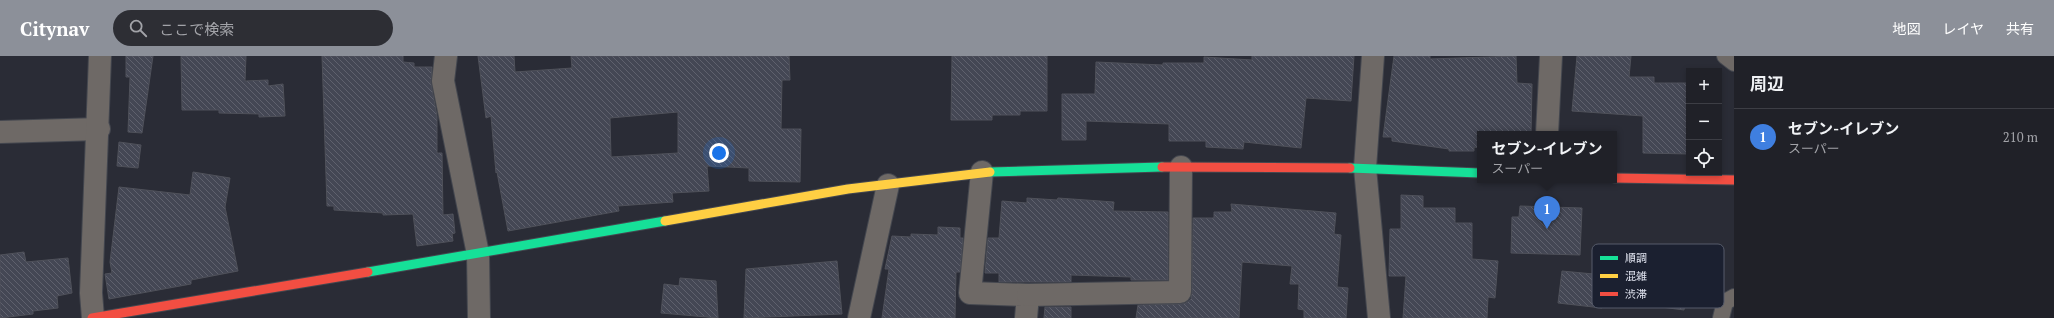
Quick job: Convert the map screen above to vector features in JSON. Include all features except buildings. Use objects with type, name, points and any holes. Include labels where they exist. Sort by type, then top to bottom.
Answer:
[{"type":"street","points":[[100,56],[99,129],[91,293],[92,318],[478,254],[848,189],[982,172],[1181,167],[1365,168],[1477,173]]},
{"type":"street","points":[[446,56],[443,81],[478,254],[479,318]]},
{"type":"street","points":[[1374,56],[1365,168],[1379,318]]},
{"type":"street","points":[[1547,131],[1551,56]]},
{"type":"street","points":[[0,132],[99,129]]},
{"type":"street","points":[[982,172],[970,293],[1028,295],[1180,292],[1181,167]]},
{"type":"street","points":[[1617,178],[1734,180]]},
{"type":"street","points":[[858,318],[888,185]]},
{"type":"street","points":[[1026,318],[1028,295]]},
{"type":"lane","points":[[1725,56],[1734,63]]},
{"type":"lane","points":[[1724,306],[1725,302],[1734,297]]},
{"type":"lane","points":[[1721,318],[1724,308]]},
{"type":"traffic: fast","points":[[990,172],[1162,167]]},
{"type":"traffic: fast","points":[[1350,168],[1477,173]]},
{"type":"traffic: fast","points":[[368,272],[665,221]]},
{"type":"traffic: slow","points":[[665,221],[848,189],[990,172]]},
{"type":"traffic: jam","points":[[1162,167],[1350,168]]},
{"type":"traffic: jam","points":[[1617,178],[1734,180]]},
{"type":"traffic: jam","points":[[92,318],[368,272]]},
{"type":"place","name":"セブン-イレブン","points":[[1547,229]]}]
